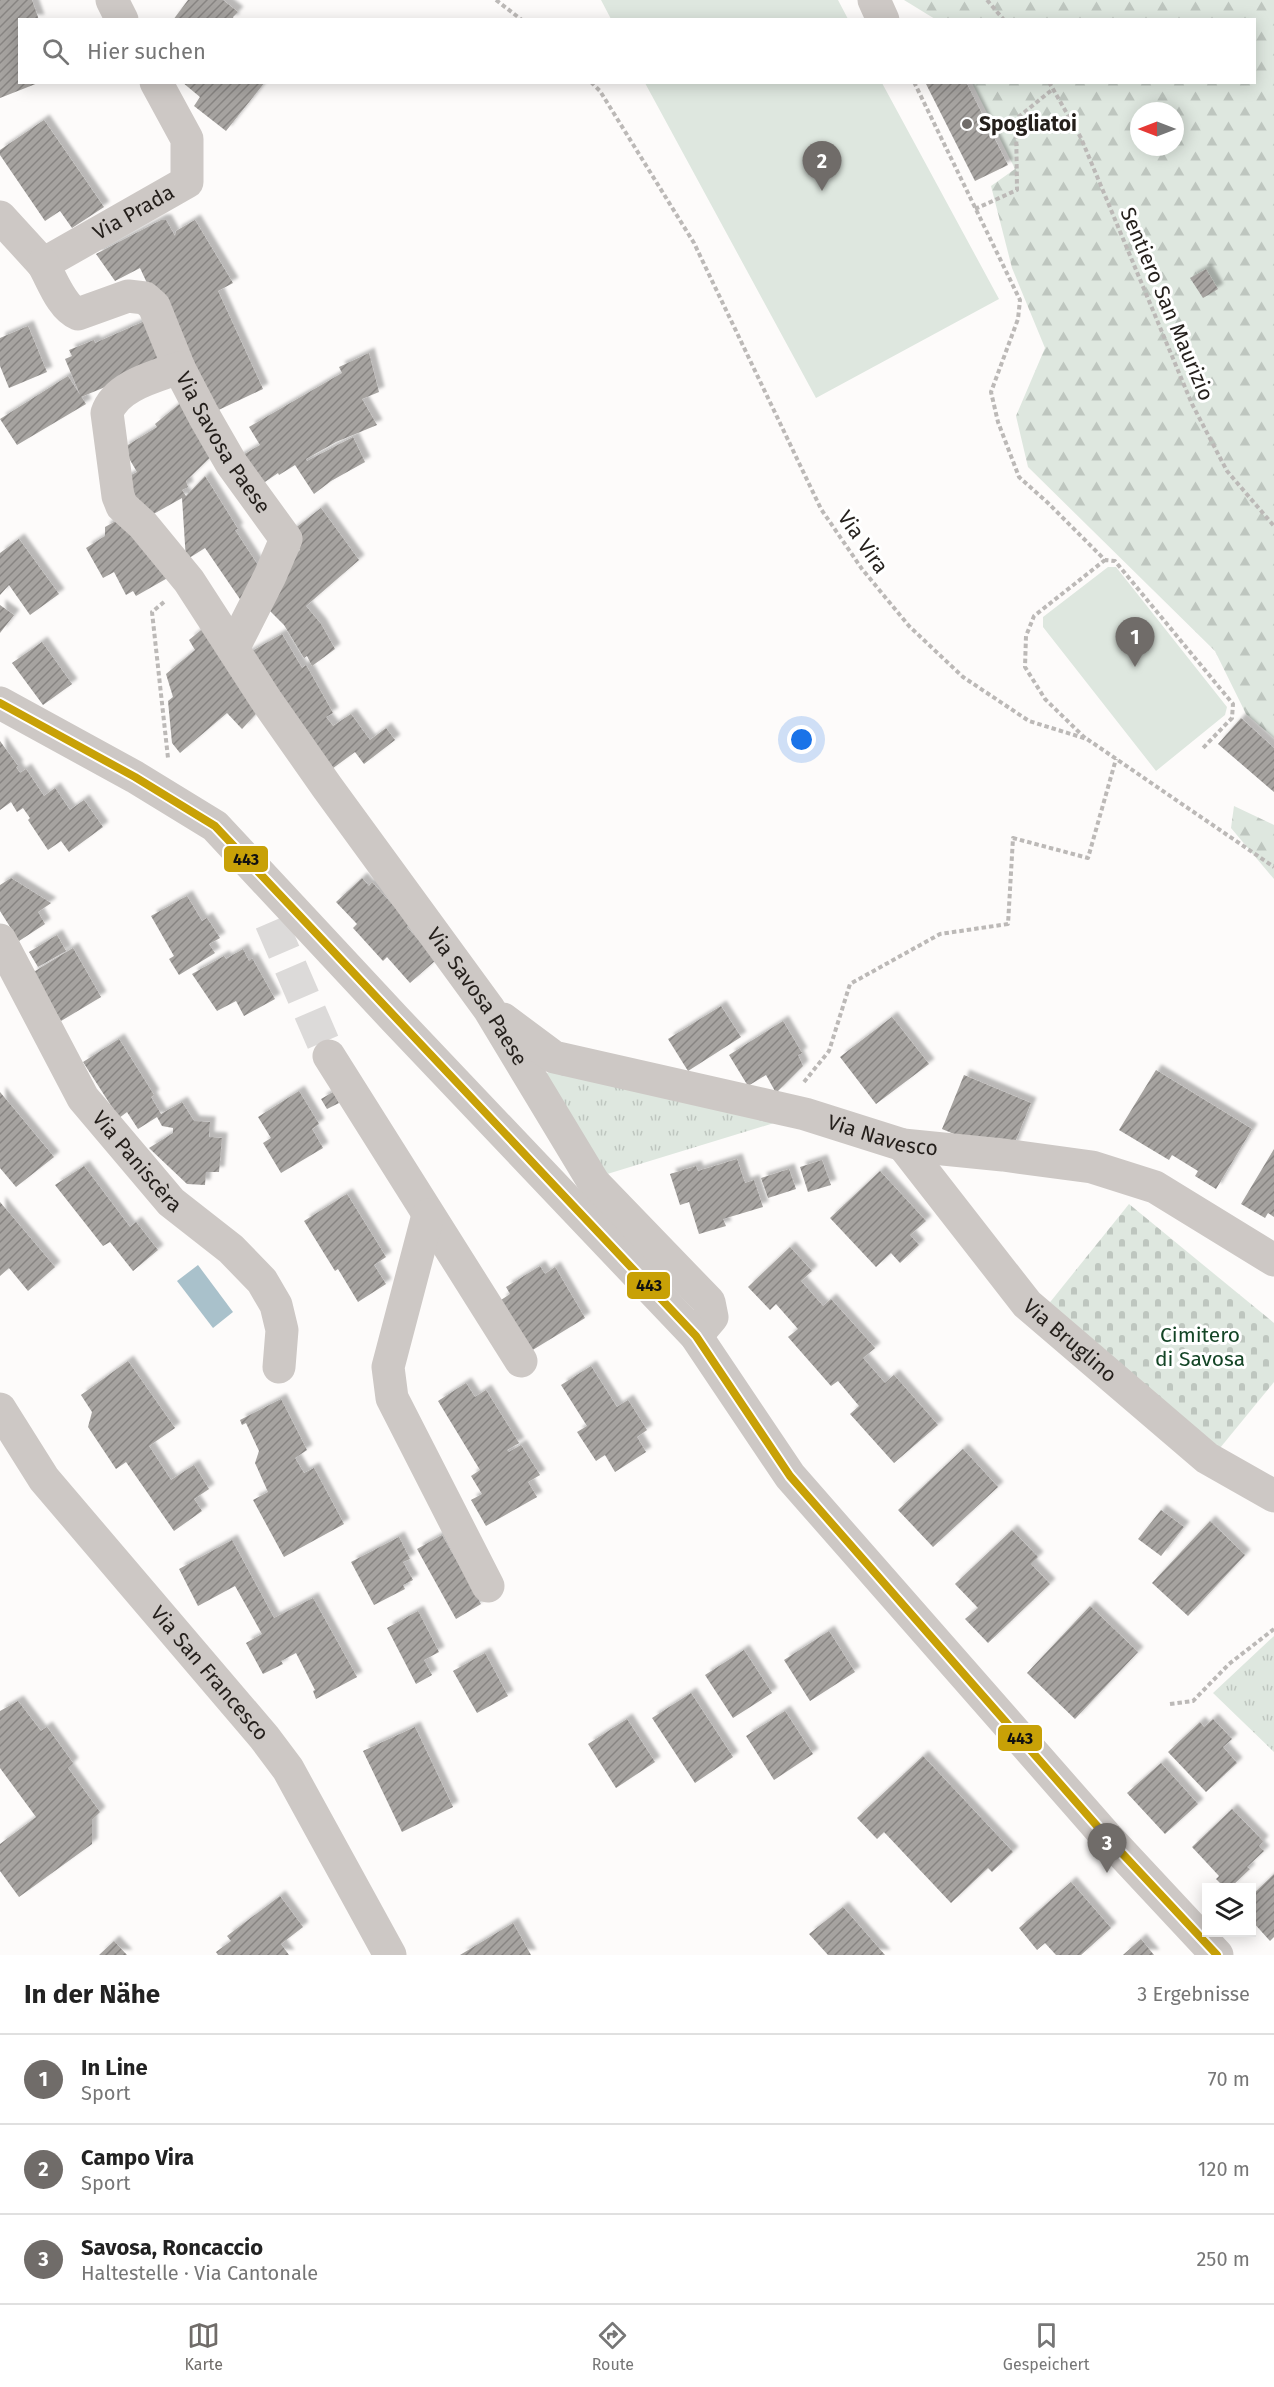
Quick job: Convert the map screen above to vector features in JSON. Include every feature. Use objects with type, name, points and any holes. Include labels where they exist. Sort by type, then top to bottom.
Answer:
[{"type":"street","points":[[112,0],[121,18]]},
{"type":"street","points":[[874,0],[882,18]]},
{"type":"street","name":"Via Prada","points":[[43,264],[187,182],[187,139],[157,84]]},
{"type":"street","points":[[0,217],[43,264],[66,305],[78,314],[128,296],[136,295],[145,298],[154,306],[179,368]]},
{"type":"street","name":"Via Savosa Paese","points":[[234,647],[286,539],[231,463],[179,368],[139,383],[111,401],[107,413],[118,496],[122,506],[143,525],[189,581],[234,647],[266,700],[489,1009],[594,1183],[709,1302],[712,1317],[696,1336]]},
{"type":"street","points":[[0,703],[135,777],[215,826],[696,1336],[790,1476],[1105,1835],[1216,1955]]},
{"type":"street","points":[[252,865],[271,922]]},
{"type":"street","name":"Via Paniscèra","points":[[0,939],[83,1098],[171,1202],[231,1249],[262,1281],[276,1305],[282,1330],[279,1367]]},
{"type":"street","name":"Via Navesco","points":[[489,1009],[554,1057],[782,1108],[903,1145],[1092,1167],[1145,1183],[1274,1260]]},
{"type":"street","points":[[328,1056],[521,1361]]},
{"type":"street","name":"Via Bruglino","points":[[903,1145],[1027,1304],[1207,1458],[1274,1496]]},
{"type":"street","points":[[428,1215],[388,1366],[392,1398],[488,1586]]},
{"type":"street","name":"Via San Francesco","points":[[0,1409],[44,1479],[264,1737],[288,1769],[390,1955]]},
{"type":"path","points":[[496,0],[519,18]]},
{"type":"path","points":[[987,0],[1002,18]]},
{"type":"path","name":"Via Vira","points":[[593,84],[600,91],[694,243],[821,509],[862,569],[909,626],[963,677],[1029,721],[1087,739],[1274,867]]},
{"type":"path","points":[[915,84],[1020,300],[1018,319],[991,392],[998,422],[1019,477],[1048,502],[1105,560],[1115,561],[1233,704],[1232,718],[1202,748]]},
{"type":"path","name":"Sentiero San Maurizio","points":[[1050,84],[1081,138],[1192,405],[1227,471],[1274,526]]},
{"type":"path","points":[[975,209],[1017,189],[1016,119],[1053,89]]},
{"type":"path","points":[[1087,739],[1045,699],[1025,667],[1026,636],[1034,616],[1105,560]]},
{"type":"path","points":[[171,764],[166,755],[152,612],[189,581]]},
{"type":"path","points":[[782,1108],[829,1051],[850,984],[940,934],[1008,924],[1013,838],[1088,858],[1116,759]]},
{"type":"path","points":[[1170,1704],[1193,1701],[1229,1665],[1274,1629]]},
{"type":"green space","points":[[601,0],[838,0],[847,18],[610,18]]},
{"type":"green space","points":[[904,0],[1274,0],[1274,738],[1246,714],[1215,651],[1028,467],[1016,416],[1045,348],[1012,268],[991,186],[1015,169],[972,84],[1256,84],[1256,18],[933,18]]},
{"type":"green space","points":[[646,84],[883,84],[999,299],[816,398]]},
{"type":"green space","points":[[1108,567],[1116,567],[1227,707],[1225,715],[1156,771],[1043,627],[1043,617]]},
{"type":"green space","points":[[1234,806],[1274,825],[1274,879],[1231,828]]},
{"type":"green space","points":[[559,1066],[784,1120],[604,1175],[540,1077]]},
{"type":"green space","name":"Cimitero di Savosa","points":[[1129,1204],[1274,1323],[1274,1382],[1220,1448],[1047,1306]]},
{"type":"green space","points":[[1274,1636],[1274,1752],[1213,1693]]},
{"type":"water","points":[[198,1265],[233,1312],[213,1328],[177,1281]]},
{"type":"building","points":[[0,0],[32,0],[38,18],[18,18],[18,84],[35,84],[0,98]]},
{"type":"building","points":[[188,0],[223,0],[238,12],[233,18],[174,18]]},
{"type":"building","points":[[184,84],[263,84],[226,131],[194,106],[200,97]]},
{"type":"building","name":"Spogliatoi","points":[[926,84],[967,84],[1008,165],[975,181]]},
{"type":"building","points":[[44,120],[104,207],[72,228],[60,211],[45,221],[0,155],[0,150]]},
{"type":"building","points":[[161,220],[166,220],[175,236],[176,231],[195,220],[233,283],[218,291],[263,389],[208,415],[140,268],[115,281],[96,254]]},
{"type":"building","points":[[1206,269],[1218,289],[1203,298],[1190,278]]},
{"type":"building","points":[[156,316],[173,359],[81,397],[65,359],[72,356],[69,350],[94,340],[95,343]]},
{"type":"building","points":[[28,326],[47,372],[9,388],[0,366],[0,338]]},
{"type":"building","points":[[369,353],[379,392],[362,399],[377,425],[336,442],[306,459],[307,461],[353,437],[365,462],[331,481],[314,494],[295,465],[256,488],[236,459],[260,445],[249,427],[342,373],[339,367]]},
{"type":"building","points":[[68,376],[86,404],[17,445],[0,419]]},
{"type":"building","points":[[189,396],[220,448],[186,481],[188,487],[182,490],[186,496],[205,476],[238,529],[235,530],[267,579],[244,605],[205,548],[186,560],[182,498],[141,521],[122,480],[137,472],[123,448],[157,427],[155,424]]},
{"type":"building","points":[[321,508],[359,560],[306,606],[321,624],[335,649],[312,666],[307,656],[304,658],[284,625],[261,602],[281,566],[300,550],[289,533]]},
{"type":"building","points":[[125,516],[171,576],[136,596],[133,591],[126,595],[114,572],[103,578],[86,548],[105,536],[105,527]]},
{"type":"building","points":[[19,539],[59,594],[30,615],[9,585],[0,595],[0,553]]},
{"type":"building","points":[[0,605],[14,615],[0,633]]},
{"type":"building","points":[[206,626],[265,704],[242,729],[227,713],[180,753],[172,743],[168,701],[173,697],[166,674],[195,650],[189,640]]},
{"type":"building","points":[[282,634],[302,668],[306,665],[333,713],[326,717],[333,726],[351,714],[370,740],[386,728],[395,740],[364,764],[355,752],[325,774],[245,655]]},
{"type":"building","points":[[42,642],[72,684],[43,705],[12,663]]},
{"type":"building","points":[[1241,718],[1274,748],[1274,792],[1218,744]]},
{"type":"building","points":[[0,741],[18,766],[16,767],[20,773],[26,769],[44,796],[55,788],[70,810],[84,800],[103,827],[69,852],[61,841],[48,850],[28,820],[30,818],[23,808],[17,812],[11,802],[0,810]]},
{"type":"building","points":[[11,878],[51,903],[38,912],[45,924],[19,941],[0,911],[0,885]]},
{"type":"building","points":[[362,878],[369,886],[372,882],[410,924],[407,927],[436,960],[410,983],[387,957],[383,961],[353,928],[357,924],[336,902]]},
{"type":"building","points":[[187,896],[202,921],[207,918],[220,938],[209,944],[215,953],[179,975],[169,959],[174,956],[151,916]]},
{"type":"building","points":[[57,935],[66,951],[38,967],[29,952]]},
{"type":"building","points":[[73,948],[101,997],[61,1021],[32,973]]},
{"type":"building","points":[[243,949],[249,961],[252,958],[275,999],[244,1016],[236,1001],[217,1011],[192,974],[224,956],[226,959]]},
{"type":"building","points":[[721,1006],[741,1037],[688,1071],[668,1039]]},
{"type":"building","points":[[892,1017],[929,1064],[876,1104],[840,1057]]},
{"type":"building","points":[[783,1021],[802,1053],[798,1055],[803,1066],[776,1093],[766,1075],[748,1086],[729,1055]]},
{"type":"building","points":[[119,1039],[154,1095],[151,1097],[161,1114],[182,1102],[194,1121],[210,1122],[209,1137],[222,1138],[219,1172],[206,1172],[205,1185],[187,1184],[149,1148],[173,1133],[173,1128],[162,1126],[157,1117],[138,1129],[127,1112],[119,1118],[83,1062]]},
{"type":"building","points":[[1156,1070],[1252,1129],[1216,1189],[1195,1176],[1198,1171],[1172,1155],[1169,1160],[1119,1130]]},
{"type":"building","points":[[964,1075],[1031,1103],[1013,1147],[966,1139],[942,1129]]},
{"type":"building","points":[[299,1091],[319,1124],[312,1129],[323,1148],[281,1173],[263,1143],[271,1138],[258,1117]]},
{"type":"building","points":[[0,1092],[54,1157],[16,1187],[0,1168]]},
{"type":"building","points":[[333,1092],[339,1103],[327,1109],[321,1099]]},
{"type":"building","points":[[1274,1149],[1274,1217],[1268,1213],[1265,1218],[1241,1204]]},
{"type":"building","points":[[737,1159],[745,1183],[754,1180],[763,1207],[723,1219],[726,1226],[699,1234],[689,1202],[680,1205],[670,1174],[696,1166],[698,1171]]},
{"type":"building","points":[[822,1160],[831,1185],[808,1192],[800,1167]]},
{"type":"building","points":[[84,1166],[130,1227],[136,1222],[158,1250],[133,1271],[110,1242],[103,1246],[55,1185]]},
{"type":"building","points":[[789,1169],[796,1189],[768,1198],[761,1178]]},
{"type":"building","points":[[880,1171],[926,1221],[910,1235],[919,1245],[900,1263],[891,1253],[876,1267],[830,1218]]},
{"type":"building","points":[[347,1194],[386,1257],[374,1265],[386,1284],[358,1302],[338,1269],[335,1271],[304,1221]]},
{"type":"building","points":[[0,1202],[55,1267],[28,1291],[9,1268],[0,1276]]},
{"type":"building","points":[[790,1247],[812,1271],[801,1281],[823,1306],[831,1299],[875,1348],[863,1358],[885,1383],[894,1375],[938,1425],[894,1463],[850,1414],[859,1406],[838,1381],[831,1386],[788,1337],[798,1329],[776,1304],[770,1310],[748,1287]]},
{"type":"building","points":[[540,1266],[545,1274],[555,1267],[585,1318],[531,1351],[501,1300],[510,1294],[506,1287]]},
{"type":"building","points":[[128,1361],[175,1428],[149,1446],[171,1480],[194,1465],[209,1489],[194,1499],[202,1511],[174,1531],[126,1462],[116,1469],[88,1427],[92,1412],[81,1395]]},
{"type":"building","points":[[591,1366],[617,1407],[628,1400],[647,1430],[637,1437],[646,1452],[615,1472],[605,1455],[596,1461],[577,1432],[587,1426],[561,1385]]},
{"type":"building","points":[[466,1383],[475,1397],[486,1390],[519,1443],[507,1450],[509,1452],[521,1445],[540,1475],[528,1482],[537,1497],[486,1526],[471,1500],[482,1494],[471,1476],[480,1470],[438,1401]]},
{"type":"building","points":[[281,1399],[307,1450],[295,1458],[304,1473],[314,1468],[344,1524],[284,1557],[253,1500],[268,1492],[255,1463],[259,1451],[246,1423],[242,1425],[240,1420]]},
{"type":"building","points":[[963,1449],[998,1487],[933,1547],[898,1510]]},
{"type":"building","points":[[1161,1510],[1184,1527],[1161,1556],[1138,1539]]},
{"type":"building","points":[[1210,1521],[1245,1555],[1188,1616],[1152,1583]]},
{"type":"building","points":[[1012,1530],[1038,1557],[1031,1564],[1050,1584],[988,1643],[965,1619],[978,1608],[955,1584]]},
{"type":"building","points":[[442,1535],[481,1604],[456,1619],[417,1549]]},
{"type":"building","points":[[399,1537],[410,1559],[403,1562],[413,1580],[403,1585],[405,1589],[374,1605],[351,1562]]},
{"type":"building","points":[[232,1540],[274,1618],[313,1598],[357,1677],[316,1699],[313,1691],[315,1690],[296,1653],[281,1661],[283,1664],[263,1674],[246,1643],[262,1634],[235,1586],[198,1606],[179,1569]]},
{"type":"building","points":[[1090,1606],[1138,1652],[1075,1719],[1027,1673]]},
{"type":"building","points":[[418,1611],[439,1652],[424,1660],[432,1675],[416,1684],[387,1628]]},
{"type":"building","points":[[829,1631],[855,1672],[810,1701],[784,1660]]},
{"type":"building","points":[[744,1650],[772,1693],[733,1718],[705,1675]]},
{"type":"building","points":[[485,1653],[508,1696],[477,1713],[453,1671]]},
{"type":"building","points":[[691,1693],[733,1757],[695,1783],[652,1718]]},
{"type":"building","points":[[18,1701],[41,1731],[47,1727],[73,1763],[68,1768],[100,1812],[92,1820],[92,1844],[19,1897],[0,1871],[0,1844],[36,1817],[0,1768],[0,1711]]},
{"type":"building","points":[[785,1711],[813,1754],[774,1780],[746,1736]]},
{"type":"building","points":[[627,1719],[655,1762],[616,1788],[588,1744]]},
{"type":"building","points":[[1213,1719],[1232,1739],[1223,1747],[1237,1763],[1206,1792],[1168,1752],[1200,1722],[1204,1727]]},
{"type":"building","points":[[415,1727],[453,1807],[402,1832],[363,1751]]},
{"type":"building","points":[[923,1756],[1013,1852],[992,1872],[988,1868],[951,1903],[884,1832],[877,1839],[857,1818]]},
{"type":"building","points":[[1161,1763],[1198,1804],[1165,1834],[1127,1793]]},
{"type":"building","points":[[1232,1809],[1263,1841],[1259,1846],[1264,1851],[1247,1867],[1250,1869],[1235,1883],[1220,1883],[1216,1879],[1219,1876],[1192,1847]]},
{"type":"building","points":[[1274,1874],[1274,1937],[1270,1941],[1256,1925],[1256,1891]]},
{"type":"building","points":[[1071,1882],[1111,1928],[1081,1955],[1056,1955],[1045,1943],[1037,1950],[1019,1928]]},
{"type":"building","points":[[280,1896],[303,1927],[281,1944],[289,1955],[218,1955],[216,1952],[231,1941],[227,1936]]},
{"type":"building","points":[[843,1907],[885,1955],[828,1955],[809,1934]]},
{"type":"building","points":[[513,1923],[531,1955],[460,1955]]},
{"type":"building","points":[[1141,1939],[1154,1955],[1123,1955]]},
{"type":"building","points":[[114,1941],[127,1955],[99,1955]]},
{"type":"tunnel","points":[[271,922],[329,1056]]},
{"type":"transit line","name":"443","points":[[0,703],[135,777],[215,826],[696,1336],[790,1476],[1105,1835],[1217,1955]]},
{"type":"place","name":"Spogliatoi","points":[[967,124]]},
{"type":"place","name":"Campo Vira","points":[[822,191]]},
{"type":"place","name":"In Line","points":[[1135,667]]},
{"type":"place","name":"Savosa, Roncaccio","points":[[1107,1873]]}]
